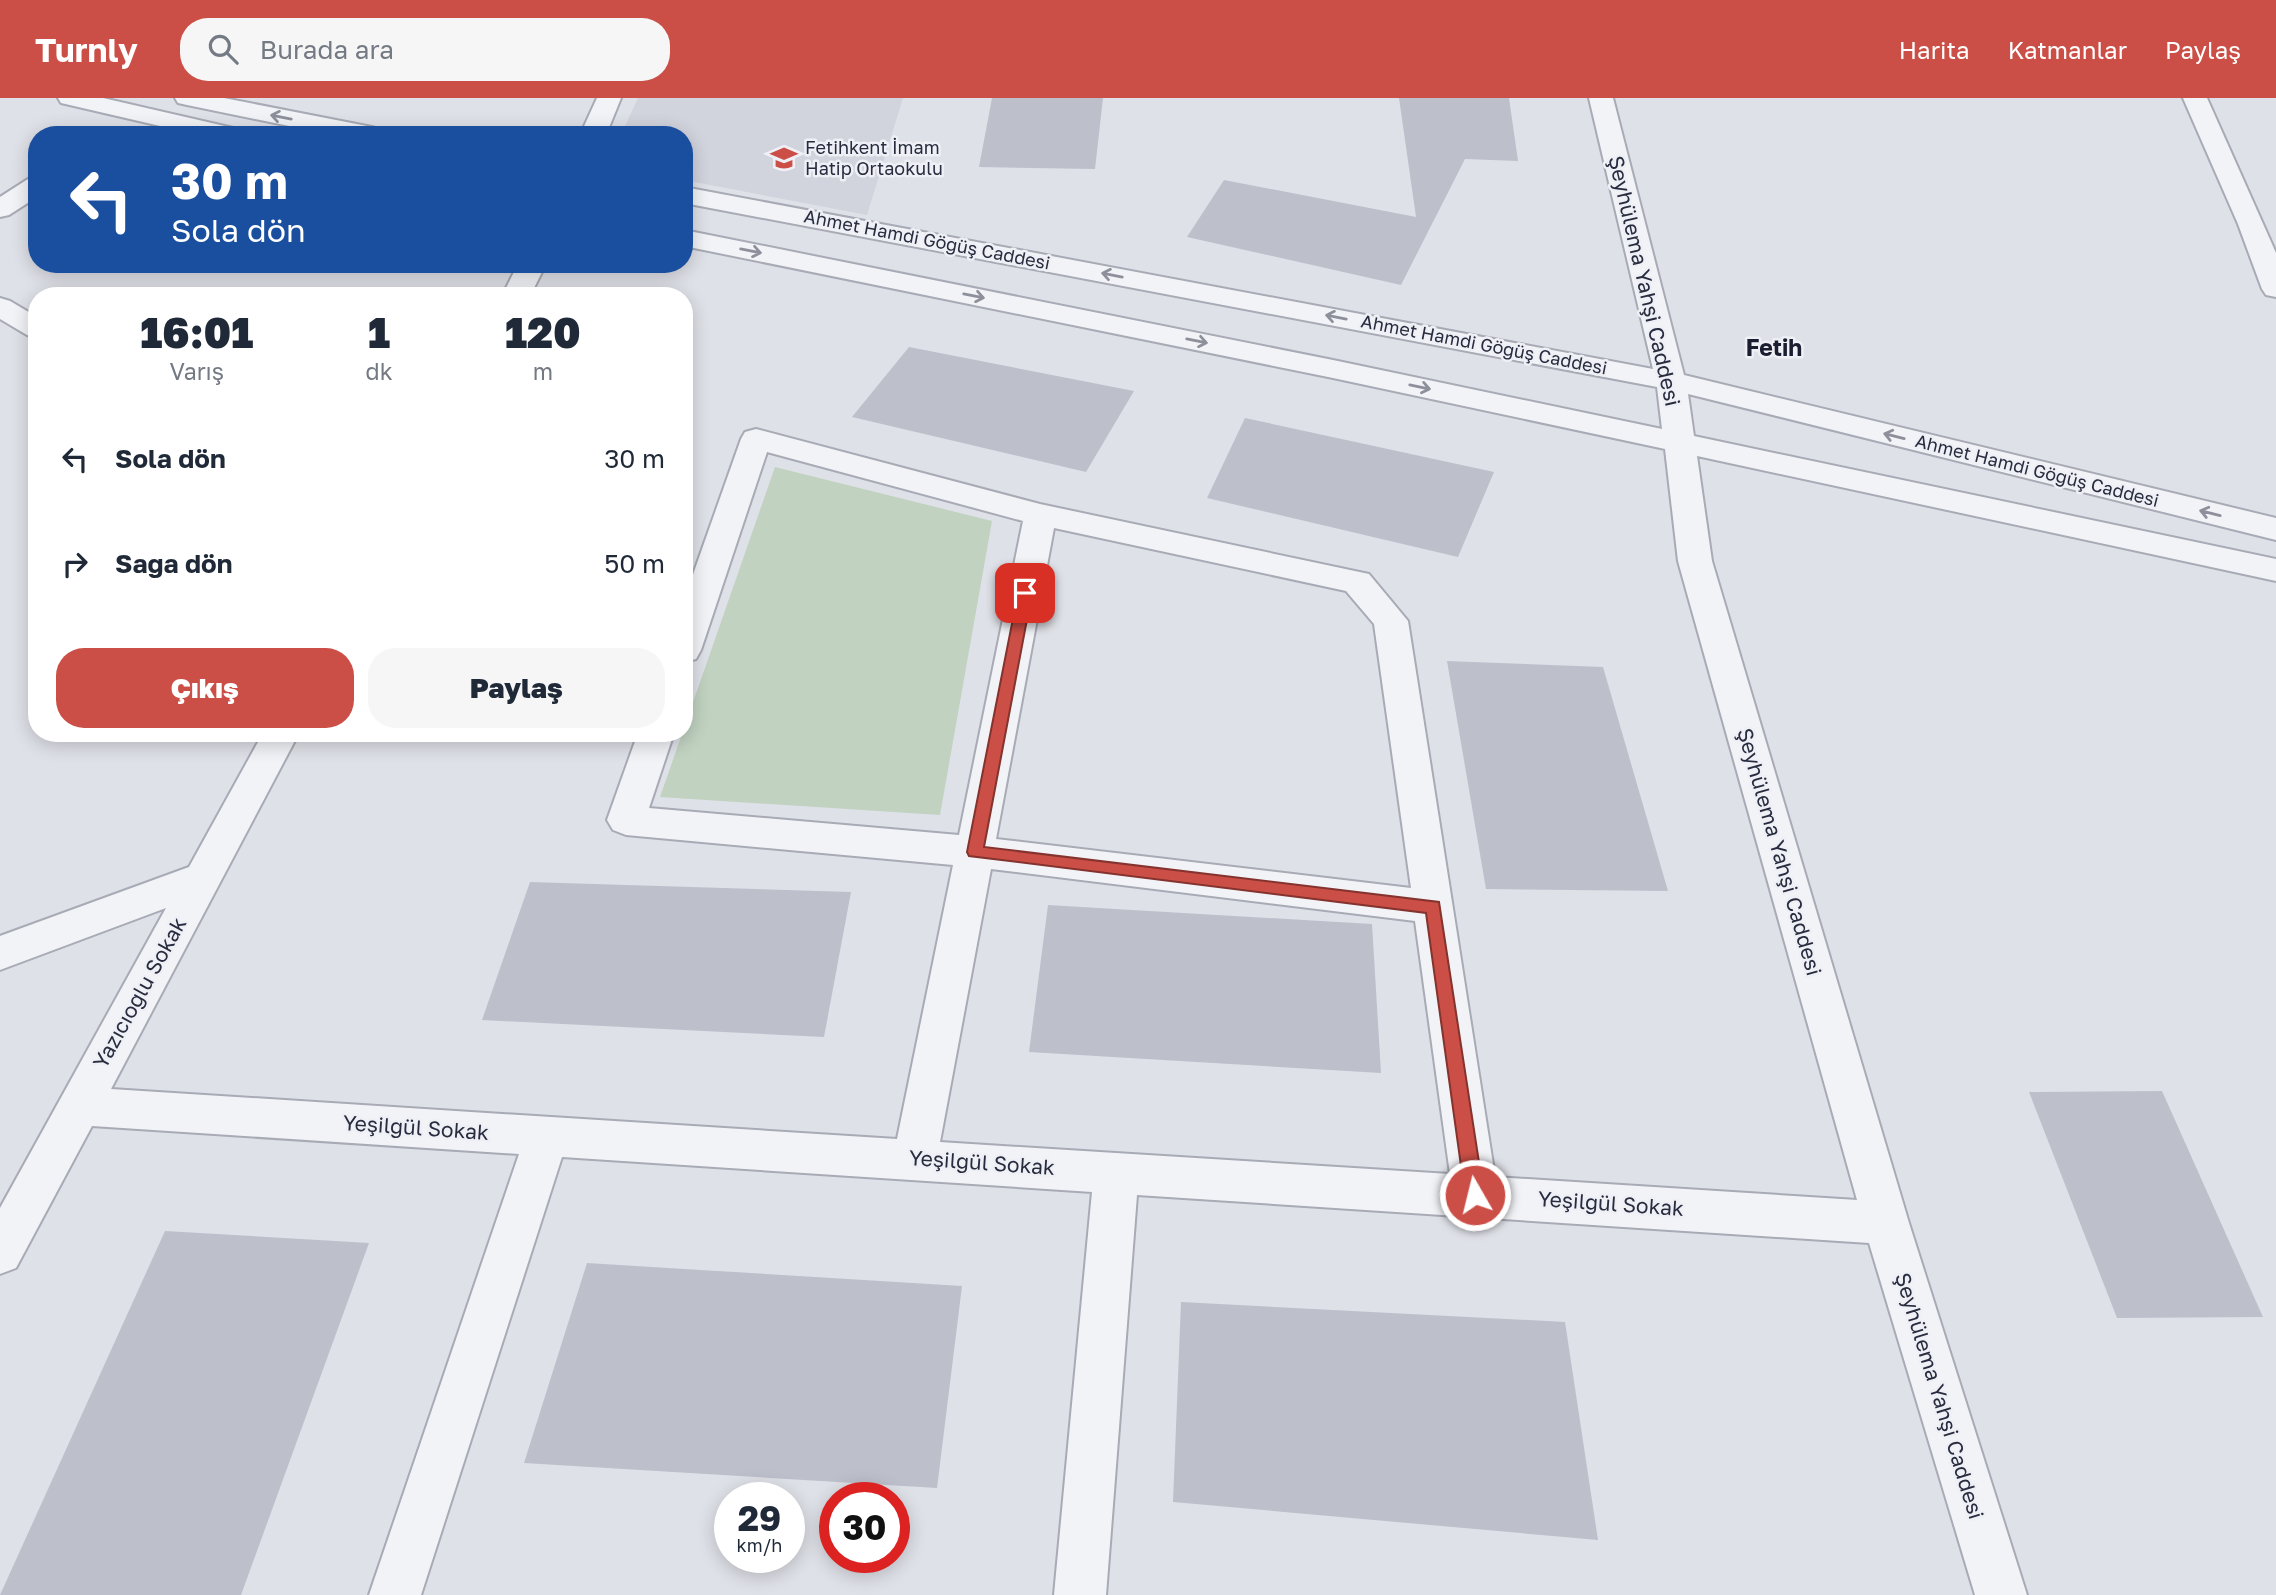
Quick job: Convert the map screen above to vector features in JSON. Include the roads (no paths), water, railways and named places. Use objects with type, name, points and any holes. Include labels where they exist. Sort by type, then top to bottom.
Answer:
[{"type":"street","points":[[70,98],[195,126]]},
{"type":"street","points":[[187,98],[327,126]]},
{"type":"street","points":[[597,126],[609,98]]},
{"type":"street","name":"Şeyhülema Yahşi Caddesi","points":[[1601,98],[1671,381],[1695,561],[1886,1223],[2001,1595]]},
{"type":"street","points":[[2195,98],[2251,224],[2276,289]]},
{"type":"street","points":[[127,126],[145,114]]},
{"type":"street","points":[[0,209],[28,191]]},
{"type":"street","name":"Ahmet Hamdi Göğüş Caddesi","points":[[693,197],[1671,381],[2276,530]]},
{"type":"street","points":[[693,240],[1678,441],[2276,570]]},
{"type":"street","points":[[0,307],[28,324]]},
{"type":"street","points":[[693,624],[756,439],[1040,515],[1357,582],[1391,621],[1475,1195]]},
{"type":"street","points":[[915,1159],[1040,515]]},
{"type":"street","name":"Yazıcıoğlu Sokak","points":[[0,1253],[276,742]]},
{"type":"street","points":[[653,742],[626,820],[975,852],[1433,907]]},
{"type":"street","points":[[0,953],[202,878]]},
{"type":"street","name":"Yeşilgül Sokak","points":[[78,1106],[1886,1223]]},
{"type":"street","points":[[395,1595],[547,1136]]},
{"type":"street","points":[[1080,1595],[1116,1172]]},
{"type":"place","name":"Fetihkent İmam Hatip Ortaokulu","points":[[784,158]]},
{"type":"district","name":"Fetih","points":[[1774,348]]}]
